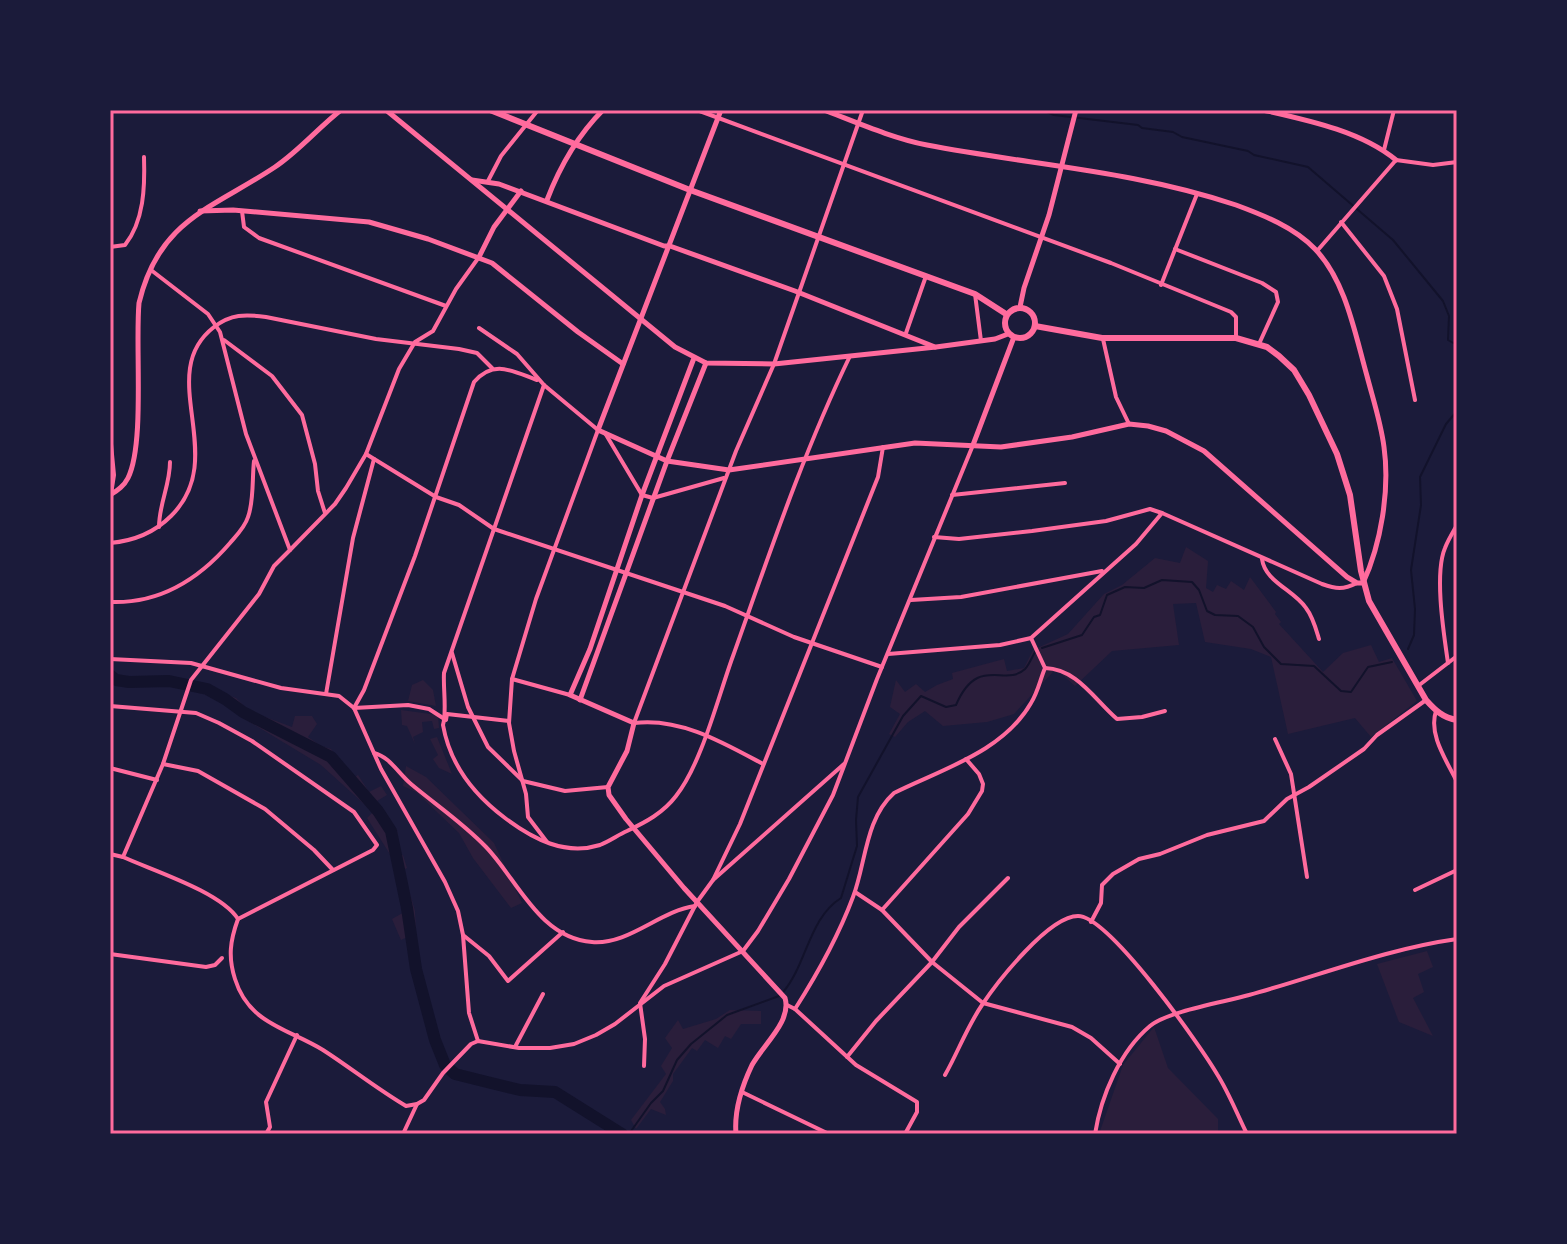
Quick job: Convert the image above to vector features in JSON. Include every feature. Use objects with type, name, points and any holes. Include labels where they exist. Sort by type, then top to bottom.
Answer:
[{"type":"main road","points":[[490,110],[690,190],[975,294],[1006,314]]},
{"type":"main road","points":[[1020,307],[1032,313],[1035,326],[1027,337],[1011,336],[1005,328],[1006,314],[1020,307]]},
{"type":"main road","points":[[1035,326],[1102,338],[1236,338],[1259,344],[1294,370],[1331,439],[1350,495],[1360,583],[1426,700],[1436,711],[1457,720]]},
{"type":"main road","points":[[110,444],[113,475],[110,495]]},
{"type":"street","points":[[110,495],[121,488],[129,476],[136,443],[139,303],[161,249],[175,230],[199,211],[275,167],[341,110]]},
{"type":"street","points":[[110,706],[196,713],[252,741],[354,812],[377,845],[366,854],[238,919],[231,938],[229,960],[241,998],[250,1010],[297,1035],[406,1106],[424,1100],[443,1073],[471,1044],[478,1041],[550,1048],[574,1044],[596,1035],[664,986],[743,951],[789,879],[833,795],[973,445],[1011,336],[774,364],[706,363],[675,347],[386,110]]},
{"type":"street","points":[[488,181],[501,156],[538,110]]},
{"type":"street","points":[[547,200],[576,142],[603,110]]},
{"type":"street","points":[[697,110],[1231,312],[1236,317],[1236,338]]},
{"type":"street","points":[[548,843],[528,817],[509,721],[512,679],[598,430],[721,110]]},
{"type":"street","points":[[824,110],[924,144],[1118,174],[1198,193],[1257,213],[1286,227],[1317,251],[1339,287],[1353,326],[1384,443],[1386,472],[1375,551],[1360,583],[1346,589],[1337,589],[1262,559],[1150,509],[1106,521],[1032,531],[959,539],[934,537]]},
{"type":"street","points":[[736,1134],[735,1122],[742,1092],[757,1057],[783,1020],[787,1005],[785,998],[696,904],[615,804],[608,787],[627,751],[634,723],[726,477],[774,364],[863,110]]},
{"type":"street","points":[[1263,110],[1331,129],[1384,150],[1396,160],[1433,165],[1457,162]]},
{"type":"street","points":[[1384,150],[1394,110]]},
{"type":"street","points":[[1020,307],[1076,111]]},
{"type":"street","points":[[110,247],[125,245],[134,234],[146,189],[144,157]]},
{"type":"street","points":[[1317,251],[1396,160]]},
{"type":"street","points":[[471,180],[488,181],[547,200],[664,246],[798,292],[936,347]]},
{"type":"street","points":[[123,857],[157,780],[191,680],[259,594],[274,566],[335,504],[366,454],[399,369],[415,342],[433,331],[494,227],[521,191]]},
{"type":"street","points":[[1161,285],[1198,193]]},
{"type":"street","points":[[199,211],[242,211],[369,222],[479,257],[492,263],[623,364]]},
{"type":"street","points":[[242,211],[244,227],[259,238],[446,306]]},
{"type":"street","points":[[1341,222],[1384,276],[1397,309],[1415,400]]},
{"type":"street","points":[[1175,249],[1262,283],[1276,292],[1278,302],[1259,344]]},
{"type":"street","points":[[151,270],[208,314],[223,339],[235,397],[254,459],[290,550]]},
{"type":"street","points":[[906,333],[926,276]]},
{"type":"street","points":[[975,294],[981,341]]},
{"type":"street","points":[[110,543],[142,536],[159,527],[178,509],[191,490],[196,451],[189,375],[191,360],[198,342],[230,316],[248,314],[344,330],[376,339],[477,353],[492,368]]},
{"type":"street","points":[[479,328],[517,354],[542,383],[598,430],[667,461],[729,470],[915,443],[1001,447],[1072,437],[1129,424],[1166,431],[1204,451],[1360,583]]},
{"type":"street","points":[[1102,338],[1116,397],[1129,424]]},
{"type":"street","points":[[223,339],[272,376],[302,415],[325,513]]},
{"type":"street","points":[[509,721],[447,714],[443,725],[445,739],[455,766],[469,785],[507,819],[548,843],[581,849],[598,846],[649,822],[677,795],[705,734],[806,457],[850,356]]},
{"type":"street","points":[[570,695],[590,649],[642,495],[694,358]]},
{"type":"street","points":[[580,700],[706,363]]},
{"type":"street","points":[[354,708],[364,690],[436,497],[474,382],[486,370],[503,368],[542,383]]},
{"type":"street","points":[[446,720],[444,673],[542,383]]},
{"type":"street","points":[[605,433],[642,495],[653,498],[726,477]]},
{"type":"street","points":[[644,1066],[640,1003],[713,880],[740,824],[878,477],[883,446]]},
{"type":"street","points":[[366,454],[436,497],[459,505],[494,529],[625,575],[685,592],[882,667]]},
{"type":"street","points":[[110,602],[138,601],[160,594],[195,577],[211,564],[248,519],[254,459]]},
{"type":"street","points":[[326,694],[353,538],[374,459]]},
{"type":"street","points":[[159,527],[170,462]]},
{"type":"street","points":[[952,495],[1065,483]]},
{"type":"street","points":[[888,654],[1000,645],[1031,638],[1136,544],[1162,513]]},
{"type":"street","points":[[1448,663],[1441,571],[1445,546],[1457,525]]},
{"type":"street","points":[[1262,559],[1269,575],[1307,609],[1319,639]]},
{"type":"street","points":[[911,600],[961,597],[1106,571]]},
{"type":"street","points":[[795,1009],[832,946],[855,892],[875,820],[886,800],[894,793],[1002,739],[1012,730],[1032,702],[1045,668],[1031,638]]},
{"type":"street","points":[[452,651],[470,715],[488,747],[523,781],[565,791],[608,787]]},
{"type":"street","points":[[1418,686],[1457,656]]},
{"type":"street","points":[[110,659],[202,665],[265,684],[339,696],[354,708],[397,800],[445,882],[458,911],[469,1013],[478,1041]]},
{"type":"street","points":[[1045,668],[1072,675],[1117,719],[1165,711]]},
{"type":"street","points":[[512,679],[570,695],[634,723],[665,724],[705,734],[763,764]]},
{"type":"street","points":[[1091,922],[1101,903],[1102,885],[1133,861],[1207,835],[1264,821],[1280,804],[1364,749],[1377,735],[1426,700]]},
{"type":"street","points":[[354,708],[408,705],[429,709],[446,720]]},
{"type":"street","points":[[1436,711],[1435,735],[1457,782]]},
{"type":"street","points":[[1275,739],[1291,774],[1307,877]]},
{"type":"street","points":[[374,753],[382,755],[464,826],[489,850],[541,917],[563,932],[592,942],[607,940],[696,904]]},
{"type":"street","points":[[882,910],[922,869],[976,803],[983,784],[966,759]]},
{"type":"street","points":[[713,880],[846,763]]},
{"type":"street","points":[[163,764],[198,771],[265,809],[333,870]]},
{"type":"street","points":[[110,768],[157,780]]},
{"type":"street","points":[[110,854],[185,884],[231,909],[238,919]]},
{"type":"street","points":[[1415,890],[1457,870]]},
{"type":"street","points":[[847,1057],[959,927],[1008,878]]},
{"type":"street","points":[[855,892],[882,910],[932,962],[983,1003],[1072,1027],[1091,1038],[1120,1064]]},
{"type":"street","points":[[945,1075],[983,1003],[1047,929],[1079,916],[1120,944],[1159,990],[1219,1076],[1247,1134]]},
{"type":"street","points":[[463,935],[489,956],[508,981],[563,932]]},
{"type":"street","points":[[1095,1134],[1101,1108],[1120,1064],[1151,1026],[1175,1015],[1315,977],[1400,949],[1457,939]]},
{"type":"street","points":[[110,954],[206,967],[215,965],[222,958]]},
{"type":"street","points":[[515,1047],[543,994]]},
{"type":"street","points":[[787,1005],[867,1072],[917,1102],[917,1112],[905,1134]]},
{"type":"street","points":[[266,1134],[270,1127],[266,1102],[297,1035]]},
{"type":"street","points":[[742,1092],[829,1134]]},
{"type":"street","points":[[403,1134],[417,1104]]},
{"type":"shaded area","points":[[1186,547],[1208,561],[1206,588],[1213,592],[1217,585],[1226,589],[1231,581],[1244,590],[1250,577],[1276,612],[1281,622],[1279,624],[1323,672],[1343,653],[1371,645],[1379,662],[1392,658],[1417,701],[1371,737],[1355,718],[1288,734],[1271,657],[1251,649],[1205,642],[1196,603],[1173,604],[1179,645],[1112,651],[1075,686],[1058,671],[1053,672],[1014,714],[987,722],[943,726],[925,711],[908,722],[895,737],[889,734],[900,714],[890,707],[896,680],[905,692],[916,684],[925,692],[953,679],[952,673],[1004,659],[1007,671],[1024,668],[1033,650],[1068,634],[1104,594],[1122,585],[1155,558],[1180,563]]},
{"type":"shaded area","points":[[423,680],[433,690],[436,706],[408,701],[412,685]]},
{"type":"shaded area","points":[[197,684],[236,698],[249,711],[292,727],[295,716],[312,716],[317,724],[308,737],[331,749],[353,778],[358,775],[369,792],[381,786],[387,795],[377,801],[397,830],[400,856],[403,855],[407,868],[403,870],[415,911],[416,933],[401,940],[392,919],[406,911],[397,889],[400,887],[393,859],[367,818],[373,812],[321,765],[240,716],[231,705],[193,690]]},
{"type":"shaded area","points":[[401,710],[438,715],[439,728],[434,729],[432,721],[422,722],[423,732],[413,737],[415,744],[407,726],[402,725]]},
{"type":"shaded area","points":[[437,737],[452,774],[439,768],[433,759],[438,755],[430,739]]},
{"type":"shaded area","points":[[406,766],[426,777],[494,843],[522,903],[511,908],[473,858],[459,833],[416,792],[403,786]]},
{"type":"shaded area","points":[[1427,951],[1433,967],[1418,974],[1424,992],[1413,998],[1433,1036],[1399,1022],[1377,964]]},
{"type":"shaded area","points":[[730,1010],[761,1011],[761,1024],[741,1024],[731,1039],[725,1036],[718,1048],[705,1040],[697,1051],[692,1048],[673,1074],[673,1081],[660,1102],[666,1115],[651,1109],[636,1129],[631,1120],[666,1074],[661,1066],[672,1048],[665,1038],[678,1020],[683,1029],[716,1019]]},
{"type":"shaded area","points":[[1154,1027],[1168,1068],[1218,1119],[1218,1134],[1099,1134],[1123,1065]]},
{"type":"waterway","points":[[1019,110],[1042,110],[1054,115],[1138,125],[1308,167],[1393,240],[1443,301],[1449,316],[1448,340],[1457,345]]},
{"type":"waterway","points":[[1408,649],[1414,635],[1411,570],[1421,505],[1420,477],[1446,424],[1457,411]]},
{"type":"waterway","points":[[1042,648],[1082,635],[1094,617],[1100,615],[1107,595],[1125,587],[1144,588],[1162,580],[1192,582],[1199,590],[1207,611],[1215,615],[1238,616],[1253,627],[1264,647],[1281,664],[1314,666],[1341,691],[1351,692],[1368,667],[1392,662]]},
{"type":"waterway","points":[[784,991],[822,917],[841,898],[857,846],[858,797],[903,716],[921,696],[946,707],[956,705],[973,681],[982,676],[1017,674],[1026,667],[1035,652]]},
{"type":"waterway","points":[[110,675],[116,680],[129,682],[169,681],[207,689],[243,712],[331,757],[378,811],[391,831],[416,969],[445,1065],[455,1074],[483,1081],[520,1090],[555,1092],[622,1134]]},
{"type":"waterway","points":[[629,1134],[663,1091],[677,1060],[691,1044],[727,1015],[779,996]]}]
